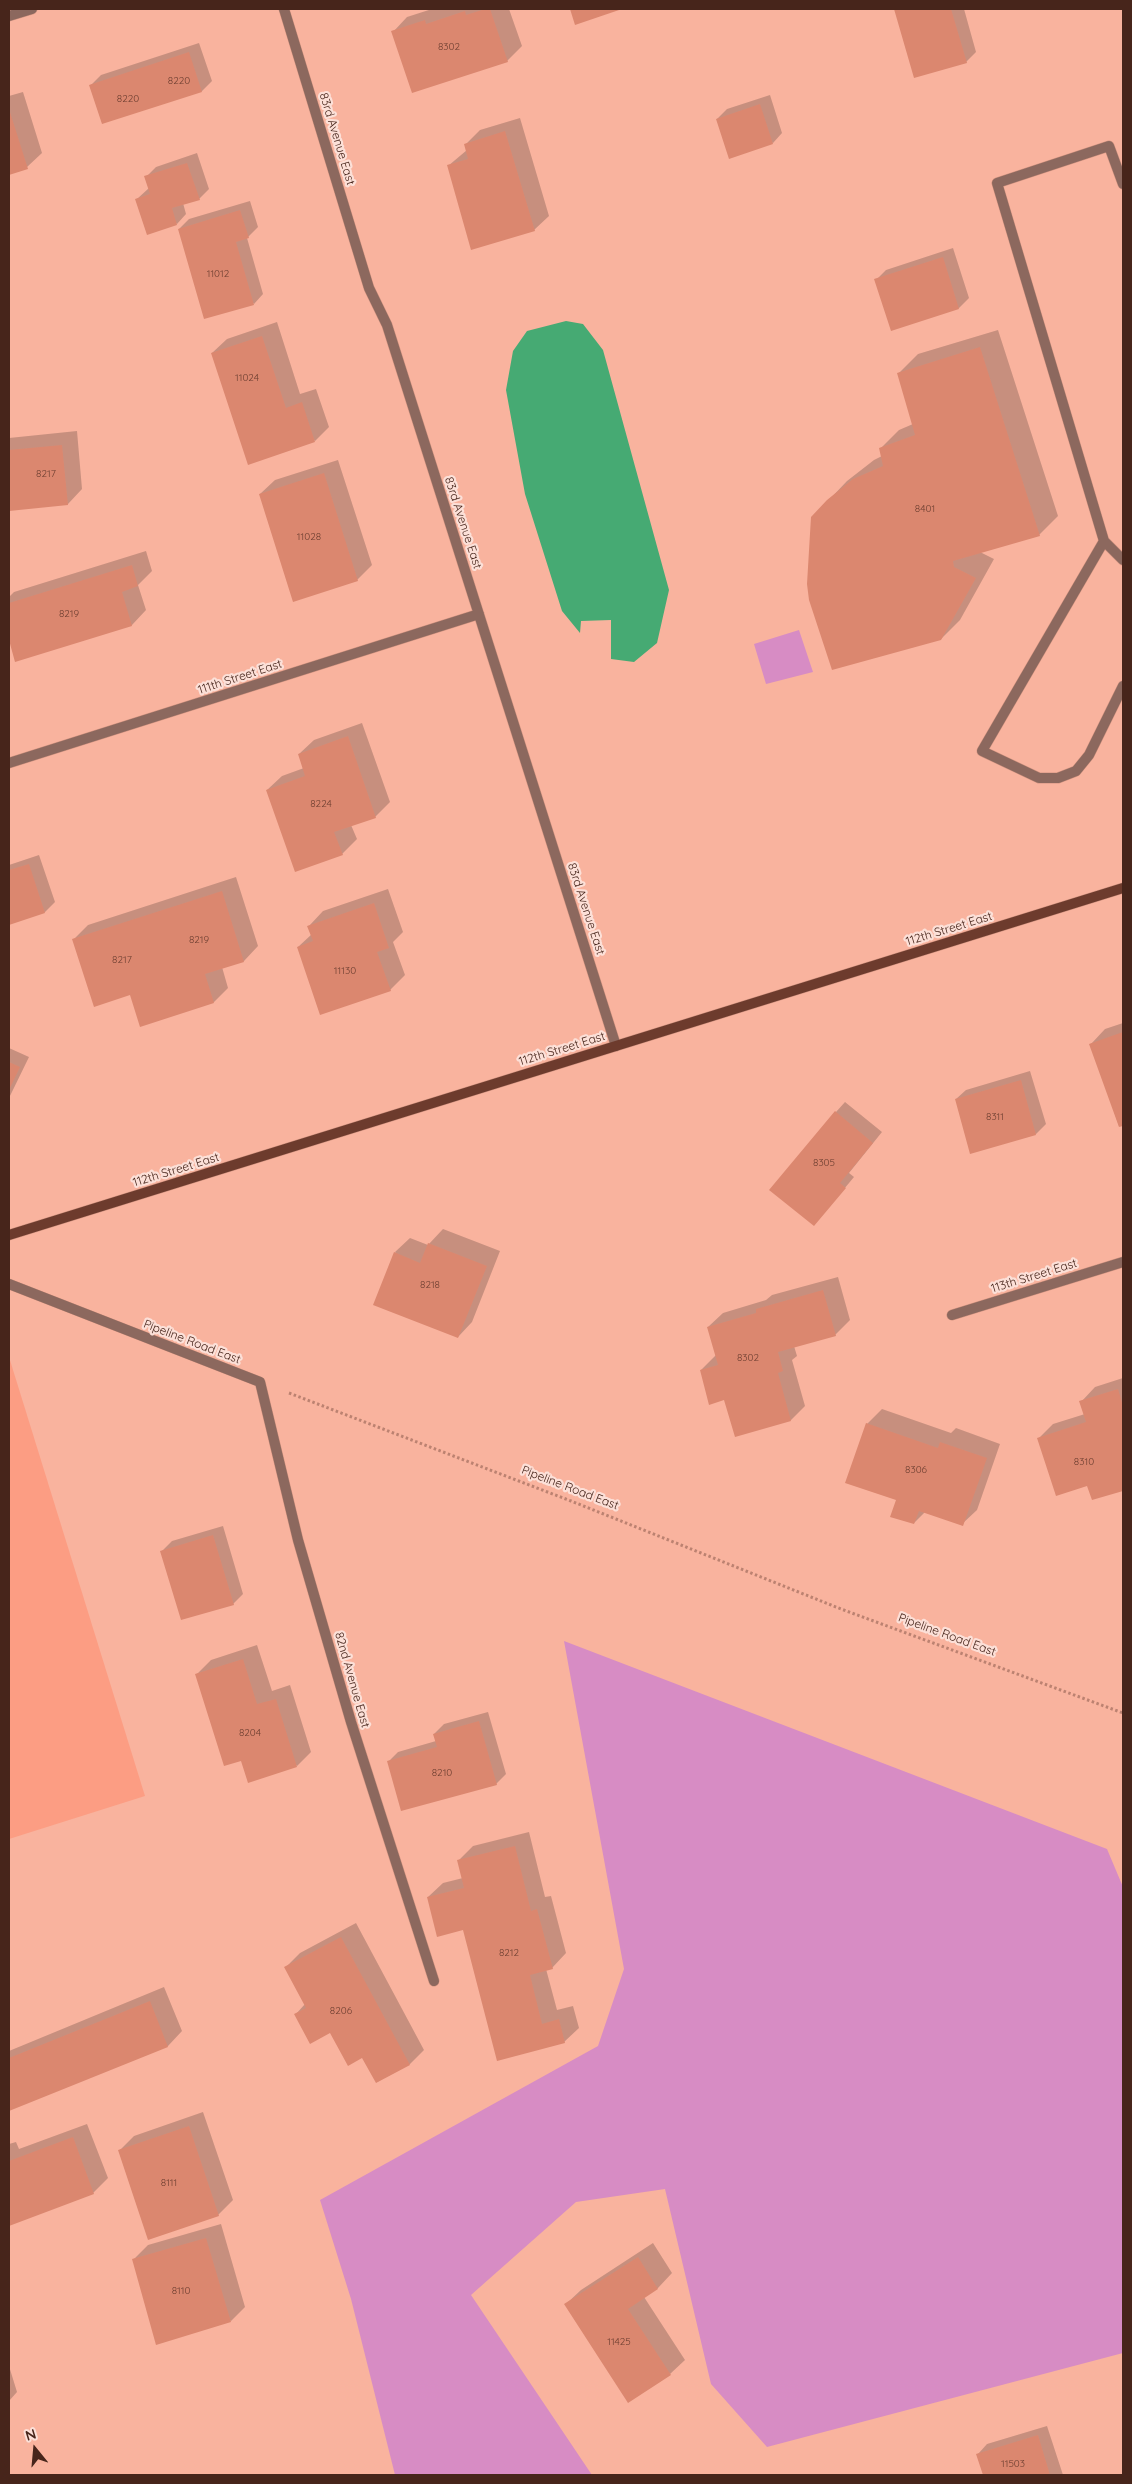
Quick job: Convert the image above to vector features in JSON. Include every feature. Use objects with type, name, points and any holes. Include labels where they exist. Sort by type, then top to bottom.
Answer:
[{"type":"main road","name":"112th Street East","points":[[9,1235],[1123,888]]},
{"type":"street","points":[[9,16],[32,9]]},
{"type":"street","name":"83rd Avenue East","points":[[284,9],[369,288],[387,325],[616,1046]]},
{"type":"street","points":[[1123,184],[1109,146],[997,183],[1104,541],[1123,560]]},
{"type":"street","points":[[1104,541],[982,751],[1040,778],[1058,778],[1076,771],[1089,755],[1123,686]]},
{"type":"street","name":"111th Street East","points":[[9,763],[479,614]]},
{"type":"street","name":"113th Street East","points":[[952,1315],[1123,1262]]},
{"type":"street","name":"Pipeline Road East","points":[[9,1284],[260,1382]]},
{"type":"street","name":"82nd Avenue East","points":[[260,1382],[298,1540],[351,1722],[434,1981]]},
{"type":"path","name":"Pipeline Road East","points":[[260,1382],[580,1504],[841,1609],[1123,1713]]},
{"type":"shaded area","points":[[566,321],[583,324],[603,350],[669,590],[657,643],[634,662],[611,659],[611,620],[581,621],[580,633],[562,611],[525,494],[506,390],[513,351],[527,331]]},
{"type":"shaded area","points":[[799,630],[813,672],[766,684],[754,644]]},
{"type":"shaded area","points":[[9,1357],[145,1796],[9,1839]]},
{"type":"shaded area","points":[[564,1641],[1107,1849],[1123,1887],[1123,2353],[767,2447],[711,2384],[665,2189],[576,2202],[471,2295],[592,2475],[395,2475],[351,2299],[320,2200],[598,2046],[624,1969]]},
{"type":"building","points":[[490,9],[508,62],[412,93],[391,31],[425,20],[426,24],[465,11],[466,15]]},
{"type":"building","points":[[570,9],[622,9],[575,25]]},
{"type":"building","points":[[894,9],[951,9],[967,63],[914,78]]},
{"type":"building","points":[[189,52],[202,92],[102,124],[89,85]]},
{"type":"building","points":[[760,104],[773,144],[729,159],[716,119]]},
{"type":"building","points":[[9,109],[28,169],[9,175]]},
{"type":"building","points":[[505,131],[535,231],[471,250],[447,165],[468,159],[464,144]]},
{"type":"building","points":[[187,163],[200,200],[172,208],[177,225],[147,235],[135,199],[150,194],[144,176]]},
{"type":"building","points":[[240,210],[249,238],[236,242],[254,305],[204,319],[178,229]]},
{"type":"building","points":[[943,257],[959,309],[891,331],[874,279]]},
{"type":"building","points":[[262,336],[286,408],[302,402],[315,442],[248,465],[211,353]]},
{"type":"building","points":[[980,347],[1040,536],[953,561],[954,567],[976,578],[941,640],[832,670],[809,600],[807,584],[811,517],[827,500],[853,479],[883,466],[879,448],[915,435],[897,373]]},
{"type":"building","points":[[62,445],[68,505],[9,511],[9,450]]},
{"type":"building","points":[[324,473],[358,581],[293,602],[259,494]]},
{"type":"building","points":[[132,565],[138,586],[122,592],[132,626],[15,662],[9,640],[9,603]]},
{"type":"building","points":[[348,736],[376,818],[334,832],[343,855],[295,872],[266,790],[305,776],[298,754]]},
{"type":"building","points":[[29,864],[45,913],[9,925],[9,870]]},
{"type":"building","points":[[222,891],[244,962],[205,974],[214,1003],[140,1027],[130,995],[94,1007],[72,939]]},
{"type":"building","points":[[374,903],[389,948],[377,952],[391,991],[320,1015],[297,947],[313,941],[307,926]]},
{"type":"building","points":[[1123,1032],[1123,1126],[1119,1127],[1089,1044]]},
{"type":"building","points":[[9,1062],[20,1067],[9,1090]]},
{"type":"building","points":[[1021,1080],[1036,1135],[970,1154],[955,1099]]},
{"type":"building","points":[[835,1111],[873,1143],[840,1183],[846,1188],[814,1226],[769,1190]]},
{"type":"building","points":[[428,1243],[487,1266],[458,1338],[373,1305],[394,1252],[420,1263]]},
{"type":"building","points":[[823,1290],[836,1336],[778,1352],[783,1371],[778,1373],[791,1421],[735,1437],[724,1400],[709,1405],[700,1370],[718,1365],[707,1327],[756,1313],[756,1309]]},
{"type":"building","points":[[1118,1389],[1123,1406],[1123,1491],[1092,1500],[1087,1486],[1056,1496],[1037,1438],[1086,1422],[1079,1401]]},
{"type":"building","points":[[866,1423],[938,1448],[940,1442],[987,1458],[963,1526],[919,1511],[914,1524],[890,1517],[896,1500],[845,1483]]},
{"type":"building","points":[[213,1535],[234,1605],[181,1620],[160,1551]]},
{"type":"building","points":[[243,1659],[257,1704],[276,1699],[297,1767],[248,1783],[241,1761],[224,1766],[195,1674]]},
{"type":"building","points":[[479,1721],[497,1785],[401,1811],[387,1761],[437,1747],[433,1734]]},
{"type":"building","points":[[515,1846],[531,1911],[537,1909],[553,1969],[530,1975],[542,2024],[559,2019],[565,2043],[497,2061],[463,1930],[437,1937],[427,1897],[464,1888],[457,1860]]},
{"type":"building","points":[[341,1937],[410,2065],[376,2083],[362,2058],[348,2066],[330,2033],[310,2044],[294,2014],[306,2008],[284,1967]]},
{"type":"building","points":[[150,2001],[168,2047],[9,2111],[9,2058]]},
{"type":"building","points":[[189,2126],[219,2216],[148,2240],[118,2150]]},
{"type":"building","points":[[73,2137],[94,2194],[9,2226],[9,2161]]},
{"type":"building","points":[[206,2238],[231,2322],[156,2345],[132,2259]]},
{"type":"building","points":[[638,2257],[658,2289],[628,2309],[671,2375],[628,2403],[564,2304]]},
{"type":"building","points":[[1038,2435],[1050,2475],[983,2475],[976,2454]]}]
